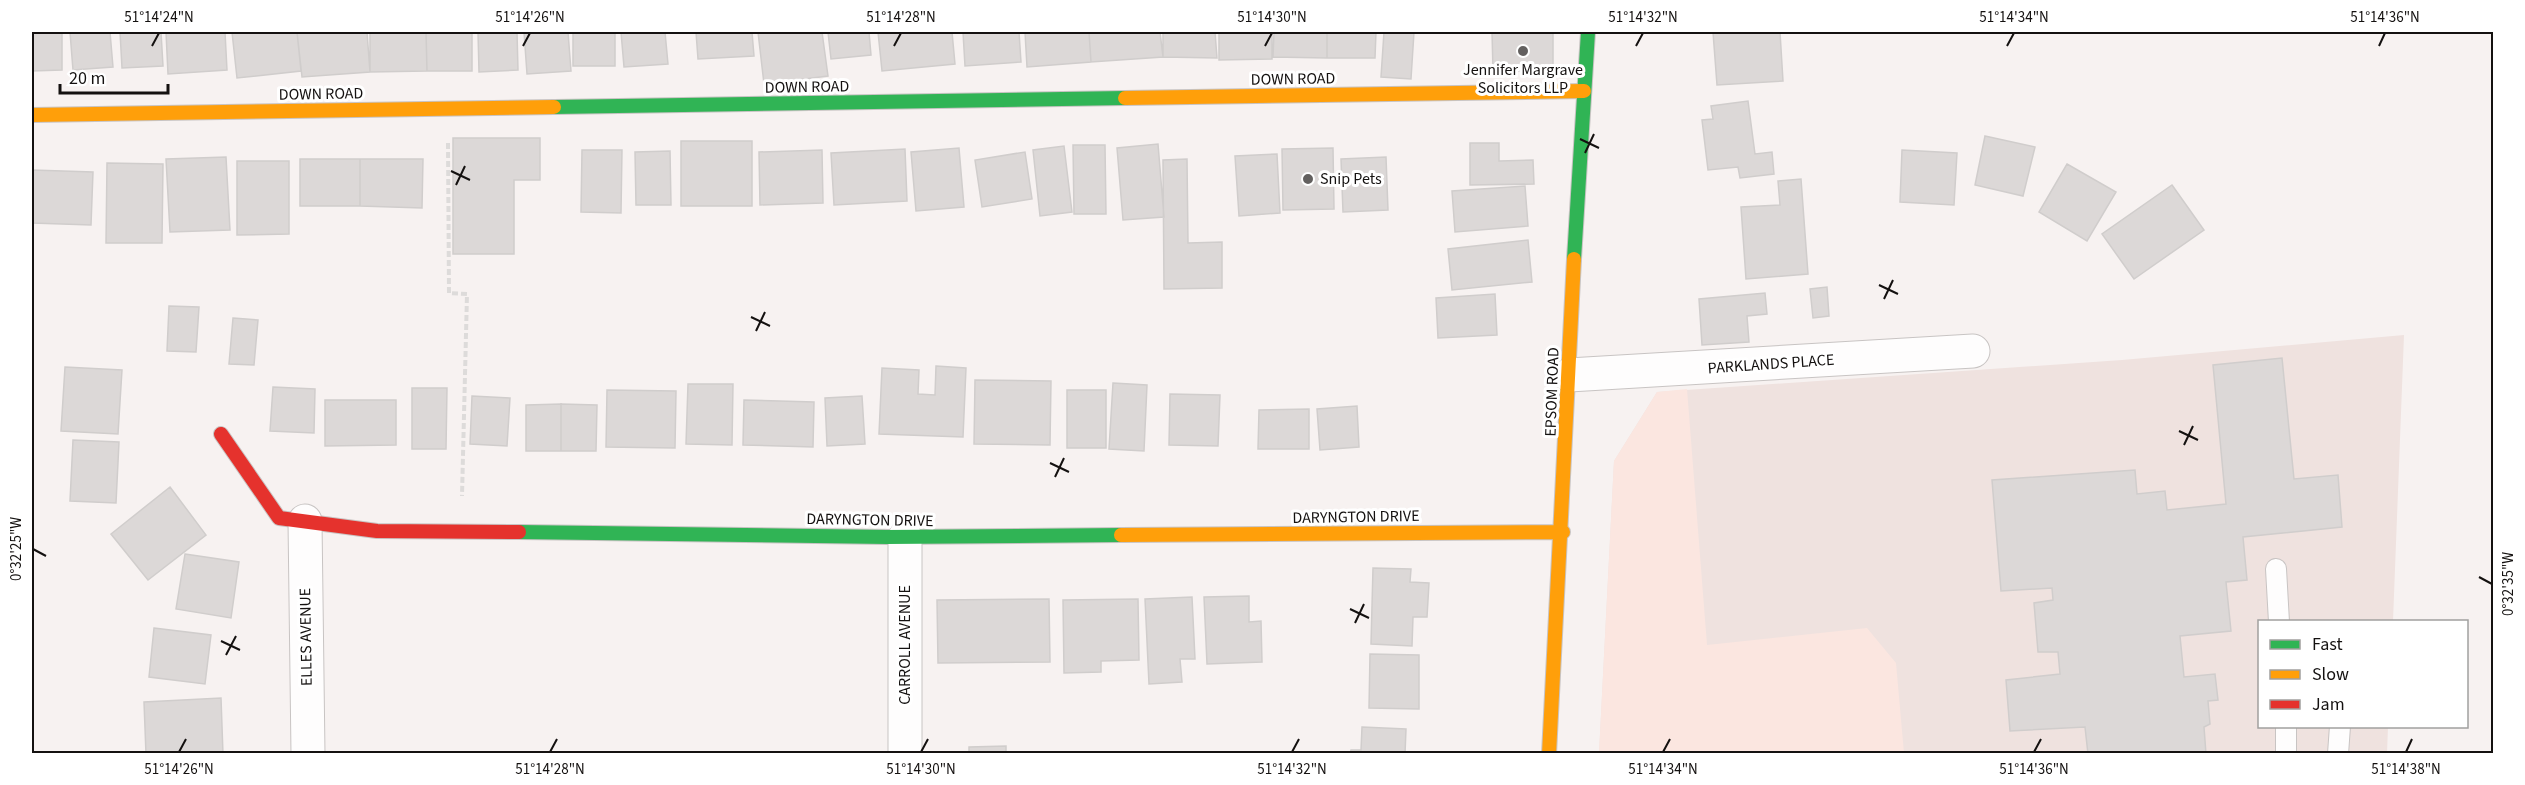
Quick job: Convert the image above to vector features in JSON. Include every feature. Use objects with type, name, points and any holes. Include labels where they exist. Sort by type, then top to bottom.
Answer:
[{"type":"street","name":"EPSOM ROAD","points":[[1549,753],[1563,532],[1569,375],[1588,32]]},
{"type":"street","name":"DOWN ROAD","points":[[32,115],[1584,91]]},
{"type":"street","name":"PARKLANDS PLACE","points":[[1569,375],[1973,351]]},
{"type":"street","name":"DARYNGTON DRIVE","points":[[221,434],[279,518],[377,531],[905,537],[1563,532]]},
{"type":"street","name":"ELLES AVENUE","points":[[305,521],[308,753]]},
{"type":"street","name":"CARROLL AVENUE","points":[[905,537],[905,753]]},
{"type":"lane","points":[[2276,569],[2279,620]]},
{"type":"lane","points":[[2286,728],[2286,753]]},
{"type":"lane","points":[[2338,753],[2340,728]]},
{"type":"path","points":[[448,109],[449,293],[467,294],[461,531]]},
{"type":"shaded area","points":[[2404,335],[2393,620],[2258,620],[2258,728],[2388,728],[2387,753],[1599,754],[1614,461],[1657,392],[2122,360]]},
{"type":"shaded area","points":[[1687,389],[1707,645],[1867,628],[1896,663],[1904,753],[1599,753],[1614,461],[1657,392]]},
{"type":"building","points":[[32,32],[62,32],[62,70],[32,71]]},
{"type":"building","points":[[70,32],[110,32],[113,67],[73,70]]},
{"type":"building","points":[[120,32],[161,32],[163,66],[122,68]]},
{"type":"building","points":[[166,32],[225,32],[227,70],[168,74]]},
{"type":"building","points":[[232,32],[297,32],[301,71],[237,78]]},
{"type":"building","points":[[297,32],[367,32],[370,72],[302,77]]},
{"type":"building","points":[[370,32],[426,32],[427,71],[370,72]]},
{"type":"building","points":[[426,32],[472,32],[472,71],[427,71]]},
{"type":"building","points":[[478,32],[517,32],[518,70],[479,72]]},
{"type":"building","points":[[524,32],[568,32],[571,71],[527,74]]},
{"type":"building","points":[[573,32],[615,32],[615,66],[573,66]]},
{"type":"building","points":[[621,32],[665,32],[668,64],[624,67]]},
{"type":"building","points":[[696,32],[752,32],[754,56],[698,59]]},
{"type":"building","points":[[758,32],[822,32],[828,76],[764,84]]},
{"type":"building","points":[[828,32],[869,32],[871,55],[831,59]]},
{"type":"building","points":[[878,32],[952,32],[955,64],[882,71]]},
{"type":"building","points":[[963,32],[1019,32],[1021,62],[965,66]]},
{"type":"building","points":[[1025,32],[1089,32],[1091,62],[1027,67]]},
{"type":"building","points":[[1089,32],[1160,32],[1163,57],[1091,62]]},
{"type":"building","points":[[1163,32],[1215,32],[1217,58],[1163,57]]},
{"type":"building","points":[[1219,32],[1272,32],[1272,59],[1219,60]]},
{"type":"building","points":[[1274,32],[1327,32],[1327,58],[1273,57]]},
{"type":"building","points":[[1327,32],[1376,32],[1375,58],[1327,58]]},
{"type":"building","points":[[1384,32],[1414,32],[1411,79],[1381,77]]},
{"type":"building","name":"Jennifer Margrave Solicitors LLP","points":[[1492,32],[1553,32],[1553,71],[1493,71]]},
{"type":"building","points":[[1713,32],[1780,32],[1783,81],[1717,85]]},
{"type":"building","points":[[1748,101],[1755,154],[1772,152],[1774,174],[1740,178],[1738,167],[1708,170],[1702,120],[1713,119],[1711,106]]},
{"type":"building","points":[[1985,136],[2035,147],[2023,196],[1975,185]]},
{"type":"building","points":[[453,138],[540,138],[540,180],[514,180],[514,254],[453,254]]},
{"type":"building","points":[[681,141],[752,141],[752,206],[681,206]]},
{"type":"building","points":[[1470,143],[1499,143],[1499,161],[1533,160],[1534,184],[1470,185]]},
{"type":"building","points":[[1158,144],[1164,217],[1123,220],[1117,148]]},
{"type":"building","points":[[1073,145],[1105,145],[1106,214],[1074,214]]},
{"type":"building","points":[[1064,146],[1072,212],[1040,216],[1033,150]]},
{"type":"building","points":[[959,148],[964,207],[916,211],[911,152]]},
{"type":"building","name":"Snip Pets","points":[[1333,148],[1334,209],[1283,210],[1282,149]]},
{"type":"building","points":[[905,149],[907,201],[834,205],[831,153]]},
{"type":"building","points":[[582,150],[622,150],[621,213],[581,212]]},
{"type":"building","points":[[822,150],[823,203],[760,205],[759,152]]},
{"type":"building","points":[[1902,150],[1957,153],[1954,205],[1900,202]]},
{"type":"building","points":[[670,151],[671,205],[636,205],[635,152]]},
{"type":"building","points":[[1025,152],[1032,199],[982,207],[975,160]]},
{"type":"building","points":[[1277,154],[1280,213],[1239,216],[1235,156]]},
{"type":"building","points":[[226,157],[230,230],[170,232],[166,159]]},
{"type":"building","points":[[1386,157],[1388,210],[1343,212],[1341,159]]},
{"type":"building","points":[[300,159],[360,159],[360,206],[300,206]]},
{"type":"building","points":[[360,159],[423,159],[422,208],[360,206]]},
{"type":"building","points":[[1187,159],[1188,243],[1222,242],[1222,288],[1164,289],[1163,160]]},
{"type":"building","points":[[237,161],[289,161],[289,234],[237,235]]},
{"type":"building","points":[[107,163],[163,164],[162,243],[106,243]]},
{"type":"building","points":[[2067,164],[2116,192],[2087,241],[2039,212]]},
{"type":"building","points":[[32,170],[93,172],[91,225],[32,223]]},
{"type":"building","points":[[1801,179],[1808,274],[1746,279],[1741,207],[1780,205],[1778,181]]},
{"type":"building","points":[[2172,185],[2204,230],[2134,279],[2102,234]]},
{"type":"building","points":[[1525,186],[1528,226],[1455,232],[1452,191]]},
{"type":"building","points":[[1528,240],[1532,282],[1452,290],[1448,249]]},
{"type":"building","points":[[1827,287],[1829,316],[1813,318],[1810,289]]},
{"type":"building","points":[[1765,293],[1767,314],[1747,316],[1749,342],[1702,345],[1699,299]]},
{"type":"building","points":[[1495,294],[1497,335],[1438,338],[1436,298]]},
{"type":"building","points":[[169,306],[199,307],[196,352],[167,351]]},
{"type":"building","points":[[233,318],[258,320],[254,365],[229,364]]},
{"type":"building","points":[[2282,358],[2294,479],[2338,475],[2342,527],[2243,537],[2247,580],[2226,582],[2231,631],[2180,636],[2184,677],[2215,674],[2218,700],[2208,701],[2210,724],[2204,727],[2206,754],[2088,754],[2085,727],[2010,731],[2006,680],[2060,674],[2058,652],[2038,652],[2034,603],[2053,600],[2052,588],[2001,591],[1992,480],[2135,470],[2137,494],[2165,491],[2167,510],[2226,504],[2213,365]]},
{"type":"building","points":[[936,366],[966,368],[963,437],[879,434],[882,368],[919,370],[918,394],[935,395]]},
{"type":"building","points":[[65,367],[122,370],[118,434],[61,431]]},
{"type":"building","points":[[975,380],[1051,381],[1050,445],[974,444]]},
{"type":"building","points":[[1113,383],[1147,385],[1144,451],[1109,449]]},
{"type":"building","points":[[688,384],[733,384],[732,445],[686,444]]},
{"type":"building","points":[[273,387],[315,389],[314,433],[270,431]]},
{"type":"building","points":[[412,388],[447,388],[446,449],[412,449]]},
{"type":"building","points":[[607,390],[676,391],[675,448],[606,447]]},
{"type":"building","points":[[1067,390],[1106,390],[1106,448],[1067,448]]},
{"type":"building","points":[[1170,394],[1220,395],[1218,446],[1169,445]]},
{"type":"building","points":[[472,396],[510,398],[507,446],[470,444]]},
{"type":"building","points":[[862,396],[865,444],[827,446],[825,398]]},
{"type":"building","points":[[325,400],[396,400],[396,445],[325,446]]},
{"type":"building","points":[[744,400],[814,402],[813,447],[743,445]]},
{"type":"building","points":[[561,404],[561,451],[526,451],[526,405]]},
{"type":"building","points":[[561,404],[597,405],[596,451],[561,451]]},
{"type":"building","points":[[1357,406],[1359,447],[1320,450],[1317,409]]},
{"type":"building","points":[[1309,409],[1309,449],[1258,449],[1259,410]]},
{"type":"building","points":[[73,440],[119,442],[116,503],[70,501]]},
{"type":"building","points":[[170,487],[206,535],[148,580],[111,534]]},
{"type":"building","points":[[185,554],[239,562],[231,618],[176,609]]},
{"type":"building","points":[[1373,568],[1411,569],[1410,582],[1429,583],[1427,617],[1413,617],[1412,646],[1371,644]]},
{"type":"building","points":[[1249,596],[1249,622],[1261,621],[1262,662],[1207,664],[1204,597]]},
{"type":"building","points":[[1192,597],[1195,659],[1180,659],[1182,682],[1149,684],[1145,599]]},
{"type":"building","points":[[1049,599],[1050,662],[938,663],[937,600]]},
{"type":"building","points":[[1138,599],[1139,660],[1101,661],[1101,672],[1064,673],[1063,600]]},
{"type":"building","points":[[154,628],[211,635],[205,684],[149,677]]},
{"type":"building","points":[[1370,654],[1419,655],[1419,709],[1369,708]]},
{"type":"building","points":[[221,698],[223,754],[146,754],[144,702]]},
{"type":"building","points":[[1362,727],[1406,729],[1405,754],[1350,754],[1351,750],[1361,750]]},
{"type":"building","points":[[1006,746],[1006,754],[969,754],[969,747]]},
{"type":"traffic: fast","points":[[1574,259],[1588,32]]},
{"type":"traffic: fast","points":[[554,107],[1125,98]]},
{"type":"traffic: fast","points":[[519,532],[887,537],[1121,535]]},
{"type":"traffic: slow","points":[[1125,98],[1584,91]]},
{"type":"traffic: slow","points":[[32,115],[554,107]]},
{"type":"traffic: slow","points":[[1549,754],[1574,259]]},
{"type":"traffic: slow","points":[[1121,535],[1563,532]]},
{"type":"traffic: jam","points":[[221,434],[279,518],[377,531],[519,532]]},
{"type":"place","name":"Jennifer Margrave Solicitors LLP","points":[[1523,51]]},
{"type":"place","name":"Snip Pets","points":[[1308,179]]}]
